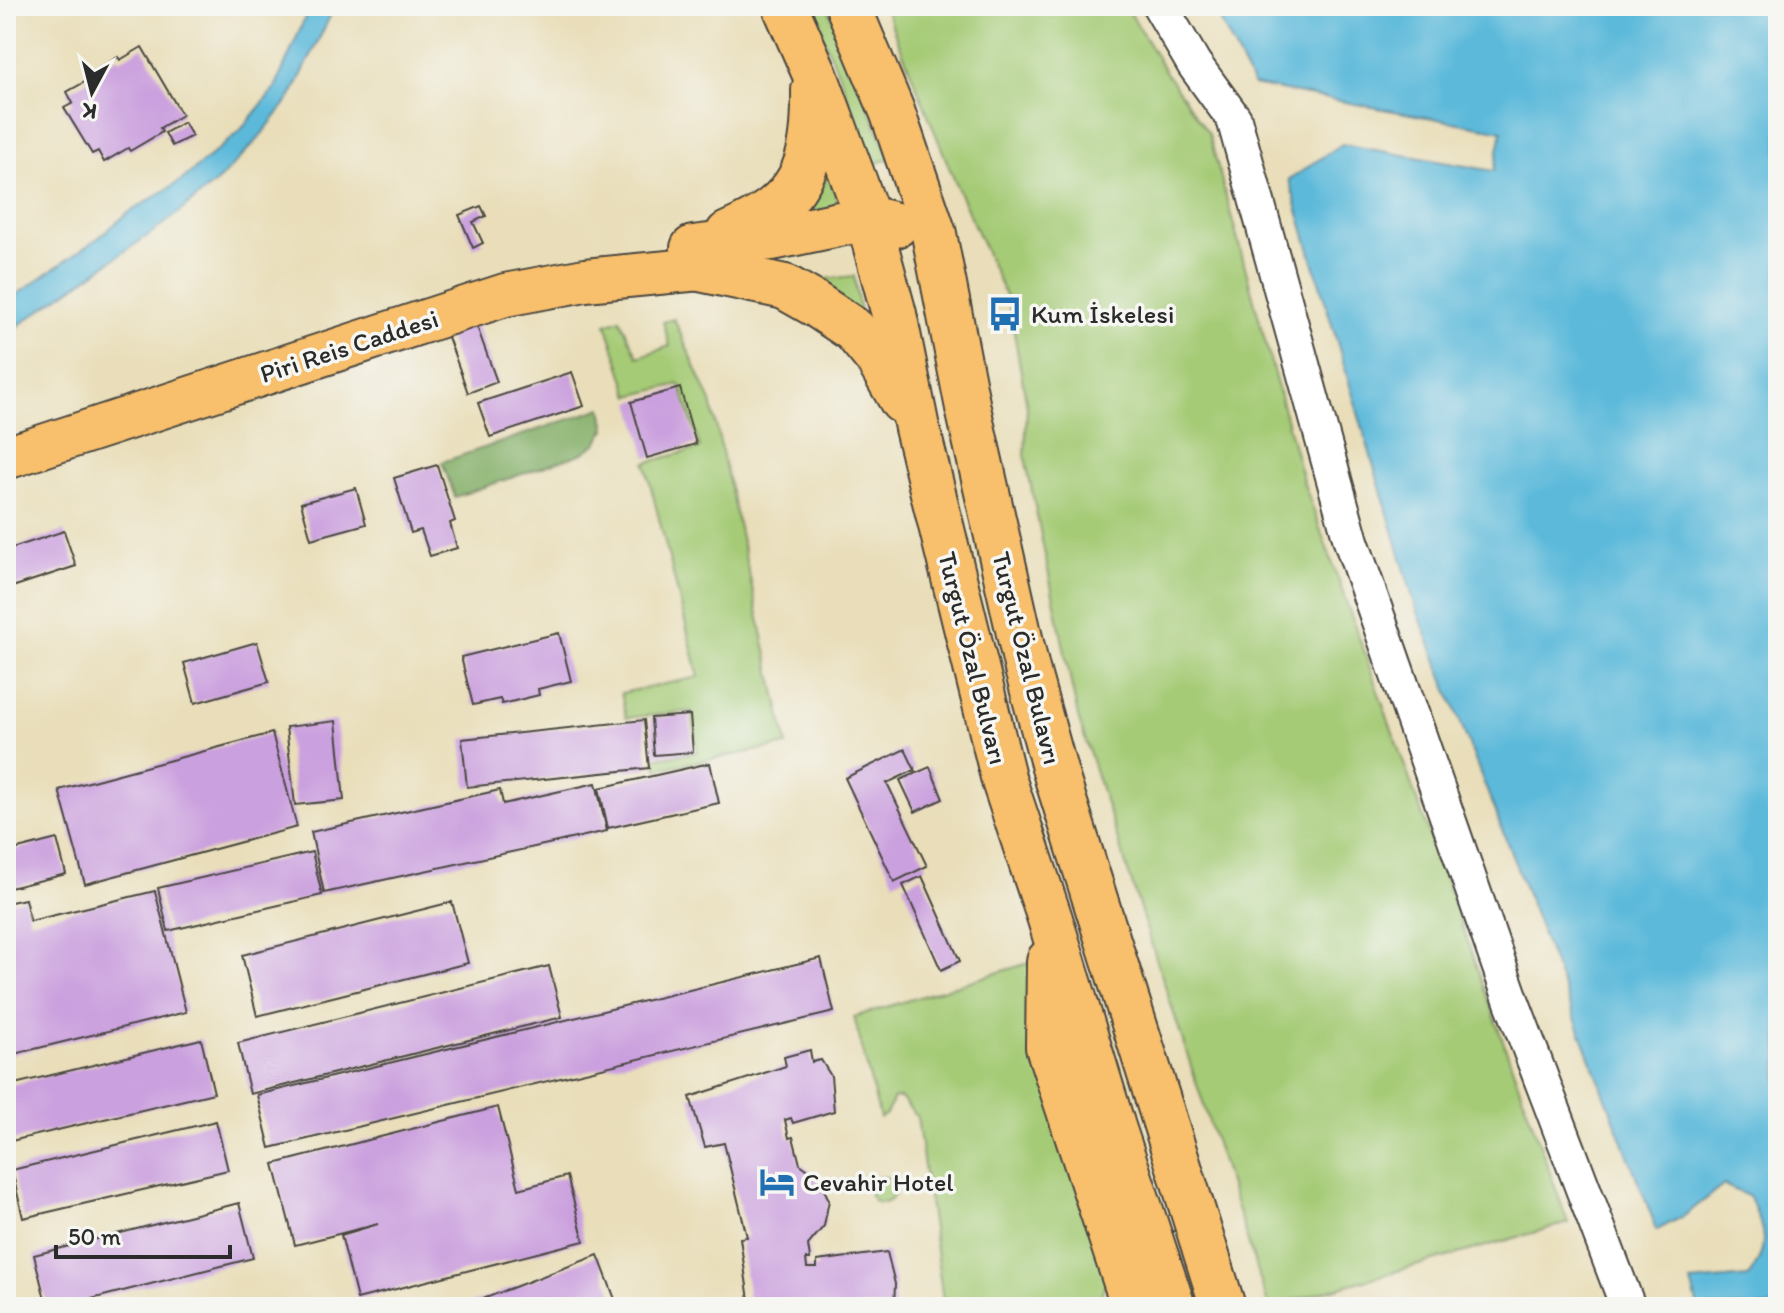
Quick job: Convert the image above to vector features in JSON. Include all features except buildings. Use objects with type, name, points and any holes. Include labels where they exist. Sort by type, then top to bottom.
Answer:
[{"type":"highway","name":"Turgut Özal Bulvarı","points":[[785,6],[814,72],[873,234],[1004,781],[1173,1307]]},
{"type":"highway","name":"Turgut Özal Bulavrı","points":[[848,6],[892,111],[934,234],[968,408],[1027,669],[1057,778],[1223,1307]]},
{"type":"highway","points":[[697,258],[780,204],[802,176],[814,125],[814,72]]},
{"type":"highway","points":[[697,258],[772,238],[934,234]]},
{"type":"highway","points":[[697,258],[785,287],[854,330],[877,358],[917,428]]},
{"type":"highway","points":[[1050,919],[1048,1047],[1134,1307]]},
{"type":"highway","points":[[1111,1307],[1119,1258]]},
{"type":"main road","name":"Piri Reis Caddesi","points":[[6,443],[280,353],[497,276],[697,258]]},
{"type":"main road","name":"Piri Reis Caddesi","points":[[6,458],[505,295],[697,258]]},
{"type":"street","points":[[1160,6],[1194,64],[1234,119],[1351,541],[1512,1002],[1628,1307]]},
{"type":"green space","points":[[809,6],[827,6],[890,159],[872,164],[841,79]]},
{"type":"green space","points":[[884,6],[1126,6],[1168,76],[1209,134],[1303,481],[1568,1223],[1269,1307],[1078,717],[1025,457],[1027,406],[1009,304],[958,189]]},
{"type":"green space","points":[[829,174],[841,214],[795,221],[819,193]]},
{"type":"green space","points":[[854,276],[860,313],[807,281]]},
{"type":"green space","points":[[620,319],[638,357],[670,346],[663,322],[674,319],[711,402],[787,745],[657,769],[656,758],[697,752],[692,711],[626,718],[621,693],[699,677],[645,463],[700,448],[680,384],[630,396],[606,324]]},
{"type":"green space","points":[[602,408],[606,429],[597,443],[583,453],[455,497],[442,462]]},
{"type":"green space","points":[[1032,962],[1108,1278],[1096,1307],[944,1307],[917,1117],[901,1098],[894,1098],[886,1114],[880,1118],[854,1017]]},
{"type":"green space","points":[[882,1177],[891,1181],[895,1190],[891,1199],[882,1203],[873,1199],[869,1190],[873,1181]]},
{"type":"water","points":[[310,6],[335,6],[291,97],[257,140],[219,180],[163,225],[6,334],[6,302],[98,238],[128,213],[182,180],[240,131],[275,88]]},
{"type":"water","points":[[1213,6],[1778,6],[1778,1307],[1698,1307],[1691,1282],[1748,1277],[1760,1256],[1763,1238],[1750,1197],[1724,1185],[1684,1216],[1657,1230],[1415,605],[1289,180],[1342,144],[1494,171],[1502,131],[1253,85]]},
{"type":"place","name":"Kum İskelesi","points":[[1005,314]]},
{"type":"place","name":"Cevahir Hotel","points":[[777,1182]]}]
